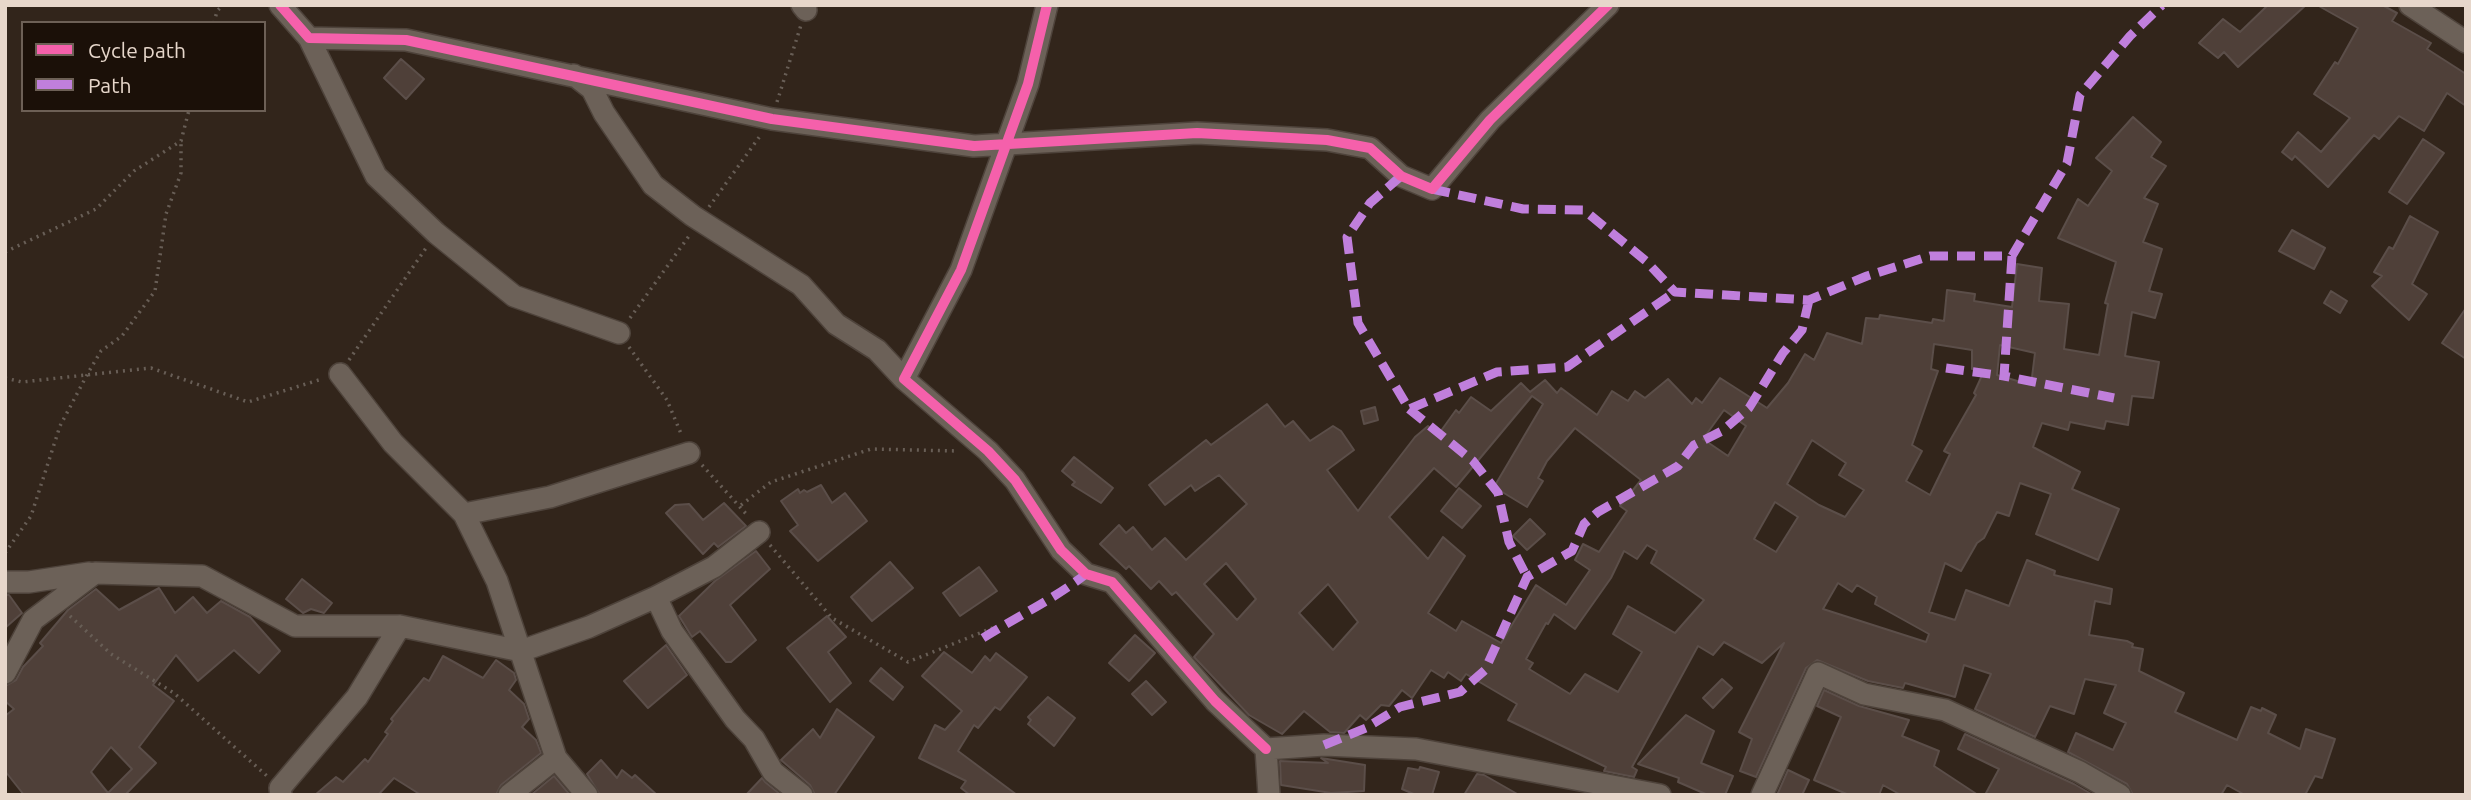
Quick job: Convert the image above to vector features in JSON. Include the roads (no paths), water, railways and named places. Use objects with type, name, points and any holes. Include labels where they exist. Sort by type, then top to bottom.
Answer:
[{"type":"street","points":[[280,5],[309,38],[376,176],[436,233],[514,296],[620,333]]},
{"type":"street","points":[[904,379],[961,270],[1028,84],[1047,5]]},
{"type":"street","points":[[309,38],[405,40],[772,118],[974,146],[1197,134],[1327,140],[1370,148],[1401,176],[1432,189],[1490,120],[1608,5]]},
{"type":"street","points":[[2410,5],[2466,42]]},
{"type":"street","points":[[572,74],[592,89],[604,113],[653,185],[700,220],[801,285],[836,324],[877,350],[904,379],[988,451],[1015,480],[1061,550],[1086,574],[1112,582],[1215,701],[1266,749],[1269,795]]},
{"type":"street","points":[[340,374],[393,443],[464,514],[497,581],[556,758],[587,795]]},
{"type":"street","points":[[464,514],[550,496],[689,453]]},
{"type":"street","points":[[5,582],[29,582],[95,573],[202,576],[295,626],[400,625],[521,651],[589,627],[656,597],[714,567],[759,532]]},
{"type":"street","points":[[5,673],[33,620],[95,573]]},
{"type":"street","points":[[656,597],[672,631],[735,719],[754,739],[773,772],[802,795]]},
{"type":"street","points":[[280,791],[357,697],[400,625]]},
{"type":"street","points":[[1762,795],[1818,673],[1864,694],[1945,710],[2093,788],[2120,795]]},
{"type":"street","points":[[1266,749],[1324,745],[1416,748],[1660,795]]},
{"type":"street","points":[[509,795],[556,758]]}]
